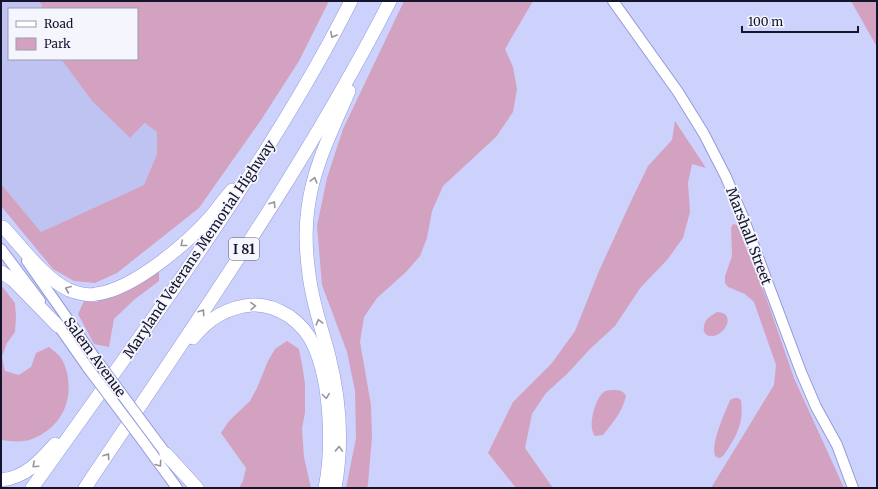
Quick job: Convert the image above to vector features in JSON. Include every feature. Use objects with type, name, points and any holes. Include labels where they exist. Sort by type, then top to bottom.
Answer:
[{"type":"highway","name":"Maryland Veterans Memorial Highway","points":[[32,488],[100,396],[224,215],[316,66],[351,1]]},
{"type":"highway","name":"I 81","points":[[85,488],[248,244],[308,149],[390,1]]},
{"type":"highway","points":[[335,488],[340,451],[340,423],[334,378],[312,295],[307,254],[308,207],[320,161],[377,26]]},
{"type":"highway","points":[[2,225],[49,277],[60,285],[71,291],[82,294],[95,295],[108,292],[138,277],[163,260],[188,240],[212,215],[279,128]]},
{"type":"highway","points":[[1,272],[13,280],[58,326]]},
{"type":"highway","points":[[143,401],[199,330],[219,314],[244,306],[257,305],[270,307],[282,312],[304,330],[314,346],[319,359],[324,382],[329,422],[329,450],[325,488]]},
{"type":"highway","points":[[1,480],[18,476],[30,469],[100,396]]},
{"type":"highway","points":[[166,454],[198,488]]},
{"type":"main road","name":"Marshall Street","points":[[613,1],[678,92],[704,134],[726,176],[743,217],[801,372],[816,407],[837,445],[853,488]]},
{"type":"main road","name":"Salem Avenue","points":[[2,225],[95,358],[192,488]]},
{"type":"main road","name":"Salem Avenue","points":[[1,248],[177,488]]},
{"type":"shaded area","points":[[1,1],[39,1],[42,6],[41,8],[8,8],[8,60],[62,60],[92,101],[130,138],[146,123],[157,132],[157,154],[144,185],[41,232],[1,184]]},
{"type":"green space","points":[[39,1],[329,1],[299,61],[261,120],[199,208],[117,273],[95,283],[74,281],[53,269],[1,206],[1,184],[41,232],[144,185],[157,154],[157,132],[145,123],[130,138],[92,101],[62,60],[138,60],[138,8],[41,8],[42,6]]},
{"type":"green space","points":[[404,1],[533,1],[505,49],[513,67],[517,89],[513,112],[496,137],[443,186],[432,211],[427,238],[420,256],[406,272],[377,298],[364,317],[360,342],[371,405],[372,437],[368,484],[367,488],[346,488],[356,438],[355,391],[347,352],[322,285],[317,226],[327,178],[343,129]]},
{"type":"green space","points":[[851,1],[877,1],[877,47]]},
{"type":"green space","points":[[675,121],[706,168],[692,164],[688,183],[690,212],[683,238],[667,260],[641,287],[615,326],[546,393],[532,414],[525,448],[553,488],[516,488],[488,453],[513,402],[552,363],[575,331],[599,271],[648,166],[672,140]]},
{"type":"green space","points":[[733,224],[737,225],[767,300],[794,378],[844,488],[711,488],[774,385],[776,365],[754,302],[745,294],[728,287],[725,283],[725,276],[732,256],[731,228]]},
{"type":"green space","points":[[159,270],[159,281],[135,299],[114,319],[109,347],[94,344],[78,314],[84,301],[96,302],[109,295],[137,286]]},
{"type":"green space","points":[[1,285],[15,303],[16,317],[15,332],[7,343],[2,357],[5,371],[19,375],[31,367],[36,353],[49,347],[62,360],[66,368],[68,378],[68,398],[56,423],[41,435],[24,441],[1,440]]},
{"type":"green space","points":[[717,312],[723,313],[727,316],[727,325],[720,333],[711,336],[704,332],[705,324],[707,319]]},
{"type":"green space","points":[[287,341],[299,349],[303,370],[305,384],[305,413],[302,428],[304,457],[311,488],[239,488],[243,481],[246,468],[221,433],[229,421],[250,401],[275,349]]},
{"type":"green space","points":[[605,391],[622,391],[626,396],[624,402],[617,417],[603,435],[595,436],[593,432],[592,419],[595,406],[601,394]]},
{"type":"green space","points":[[734,398],[741,400],[742,408],[740,423],[733,441],[724,455],[720,458],[716,457],[714,452],[718,429],[730,400]]}]
